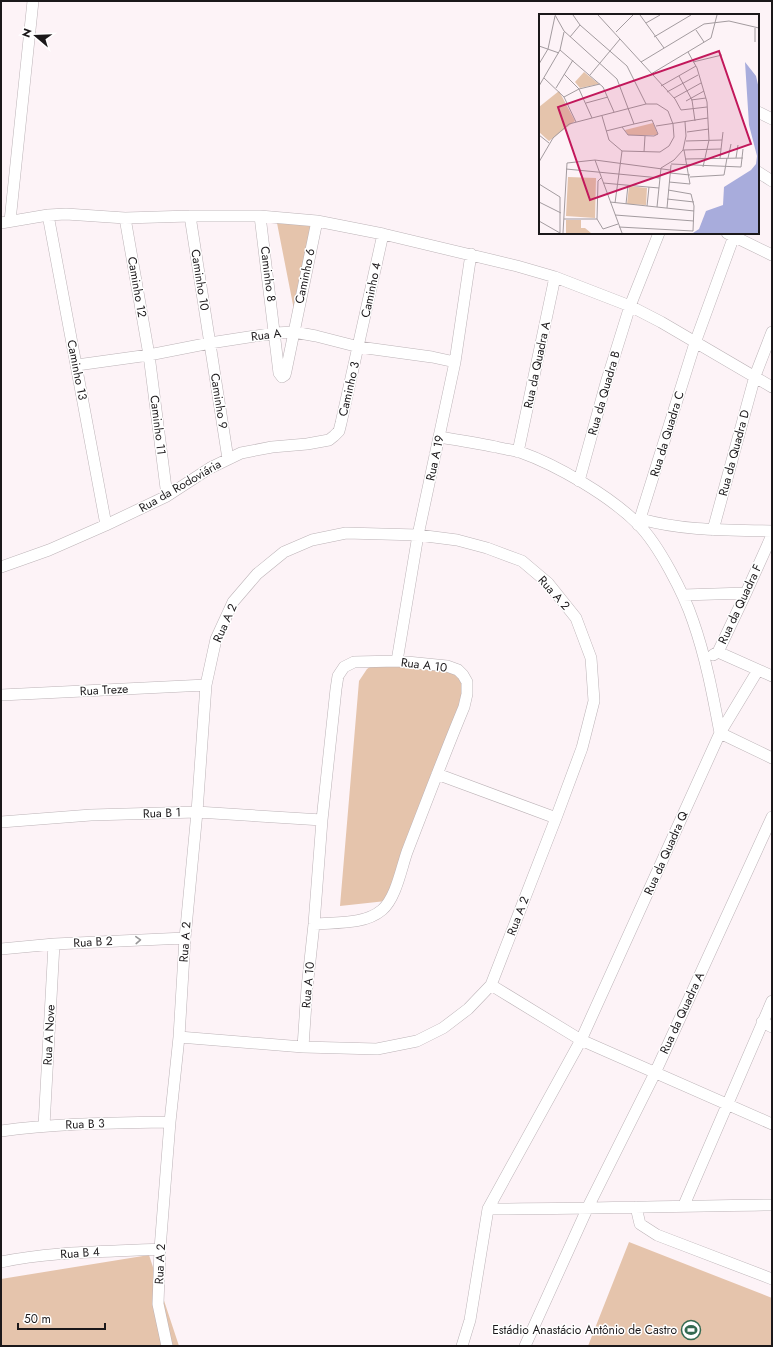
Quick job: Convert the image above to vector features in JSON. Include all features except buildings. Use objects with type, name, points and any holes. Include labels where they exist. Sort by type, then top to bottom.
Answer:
[{"type":"street","points":[[34,1],[6,222],[48,215],[82,214],[125,218],[260,216],[317,221],[383,234],[472,254],[555,277],[630,306],[661,322],[772,387]]},
{"type":"street","points":[[759,112],[772,119]]},
{"type":"street","points":[[759,173],[772,181]]},
{"type":"street","name":"Caminho 13","points":[[48,215],[106,525]]},
{"type":"street","name":"Caminho 10","points":[[190,216],[210,343]]},
{"type":"street","name":"Caminho 8","points":[[260,216],[279,373],[282,377]]},
{"type":"street","name":"Caminho 12","points":[[125,218],[149,355]]},
{"type":"street","name":"Caminho 6","points":[[282,377],[286,371],[317,221]]},
{"type":"street","name":"Caminho 4","points":[[359,347],[383,234]]},
{"type":"street","name":"Rua da Quadra B","points":[[579,481],[606,383],[630,306],[659,234]]},
{"type":"street","points":[[730,235],[772,255]]},
{"type":"street","name":"Rua da Quadra C","points":[[640,522],[730,235]]},
{"type":"street","name":"Rua A 19","points":[[398,661],[418,535],[455,362],[472,254]]},
{"type":"street","name":"Rua da Quadra A","points":[[518,452],[555,277]]},
{"type":"street","name":"Rua A","points":[[76,366],[149,355],[210,343],[275,333],[294,332],[359,347],[432,357],[455,362]]},
{"type":"street","name":"Rua da Quadra D","points":[[713,530],[755,376],[772,332]]},
{"type":"street","name":"Caminho 9","points":[[210,343],[228,459]]},
{"type":"street","name":"Caminho 3","points":[[338,430],[359,347]]},
{"type":"street","name":"Caminho 11","points":[[149,355],[167,496]]},
{"type":"street","name":"Rua da Rodoviária","points":[[1,567],[49,550],[106,525],[167,496],[210,468],[241,453],[255,449],[319,442],[334,436],[338,430]]},
{"type":"street","points":[[439,437],[518,452],[546,463],[579,481],[640,522],[682,595],[693,621],[706,661],[720,733],[772,758]]},
{"type":"street","points":[[640,522],[713,530],[772,531]]},
{"type":"street","name":"Rua A 2","points":[[167,1346],[158,1304],[160,1249],[170,1122],[179,1037],[184,938],[197,812],[206,685],[216,639],[233,602],[257,574],[284,552],[312,540],[346,533],[418,535],[457,540],[487,548],[522,562],[548,583],[576,618],[591,658],[594,701],[582,748],[491,984],[468,1009],[443,1028],[417,1041],[377,1049],[303,1047],[179,1037]]},
{"type":"street","name":"Rua da Quadra F","points":[[718,652],[772,535]]},
{"type":"street","points":[[682,595],[746,593]]},
{"type":"street","points":[[706,661],[718,652],[772,676]]},
{"type":"street","name":"Rua A 10","points":[[303,1047],[322,820],[338,676],[344,667],[354,662],[398,661],[447,666],[458,670],[467,682],[467,694],[464,707],[401,867],[392,896],[383,909],[371,918],[356,921],[314,924]]},
{"type":"street","name":"Rua da Quadra Q","points":[[462,1346],[470,1320],[488,1209],[581,1040],[720,733],[758,670]]},
{"type":"street","name":"Rua Treze","points":[[1,695],[206,685]]},
{"type":"street","points":[[437,774],[556,818]]},
{"type":"street","name":"Rua B 1","points":[[1,822],[91,815],[197,812],[322,820]]},
{"type":"street","name":"Rua da Quadra A","points":[[525,1346],[588,1207],[655,1073],[772,816]]},
{"type":"street","name":"Rua B 2","points":[[1,949],[54,944],[184,938]]},
{"type":"street","name":"Rua A Nove","points":[[44,1126],[54,944]]},
{"type":"street","points":[[491,984],[581,1040],[772,1124]]},
{"type":"street","points":[[684,1206],[728,1104],[767,1025],[772,1001]]},
{"type":"street","name":"Rua B 3","points":[[1,1131],[44,1126],[94,1123],[170,1122]]},
{"type":"street","points":[[488,1209],[772,1205]]},
{"type":"street","points":[[636,1207],[640,1224],[657,1235],[772,1278]]},
{"type":"street","name":"Rua B 4","points":[[1,1262],[15,1259],[68,1254],[160,1249]]},
{"type":"shaded area","points":[[277,223],[312,225],[295,315]]},
{"type":"shaded area","points":[[374,664],[456,671],[468,690],[386,901],[340,906],[359,681],[367,669]]},
{"type":"shaded area","points":[[629,1242],[772,1298],[772,1346],[588,1346]]},
{"type":"shaded area","points":[[149,1255],[179,1346],[1,1346],[1,1279]]},
{"type":"place","name":"Estádio Anastácio Antônio de Castro","points":[[691,1330]]}]
